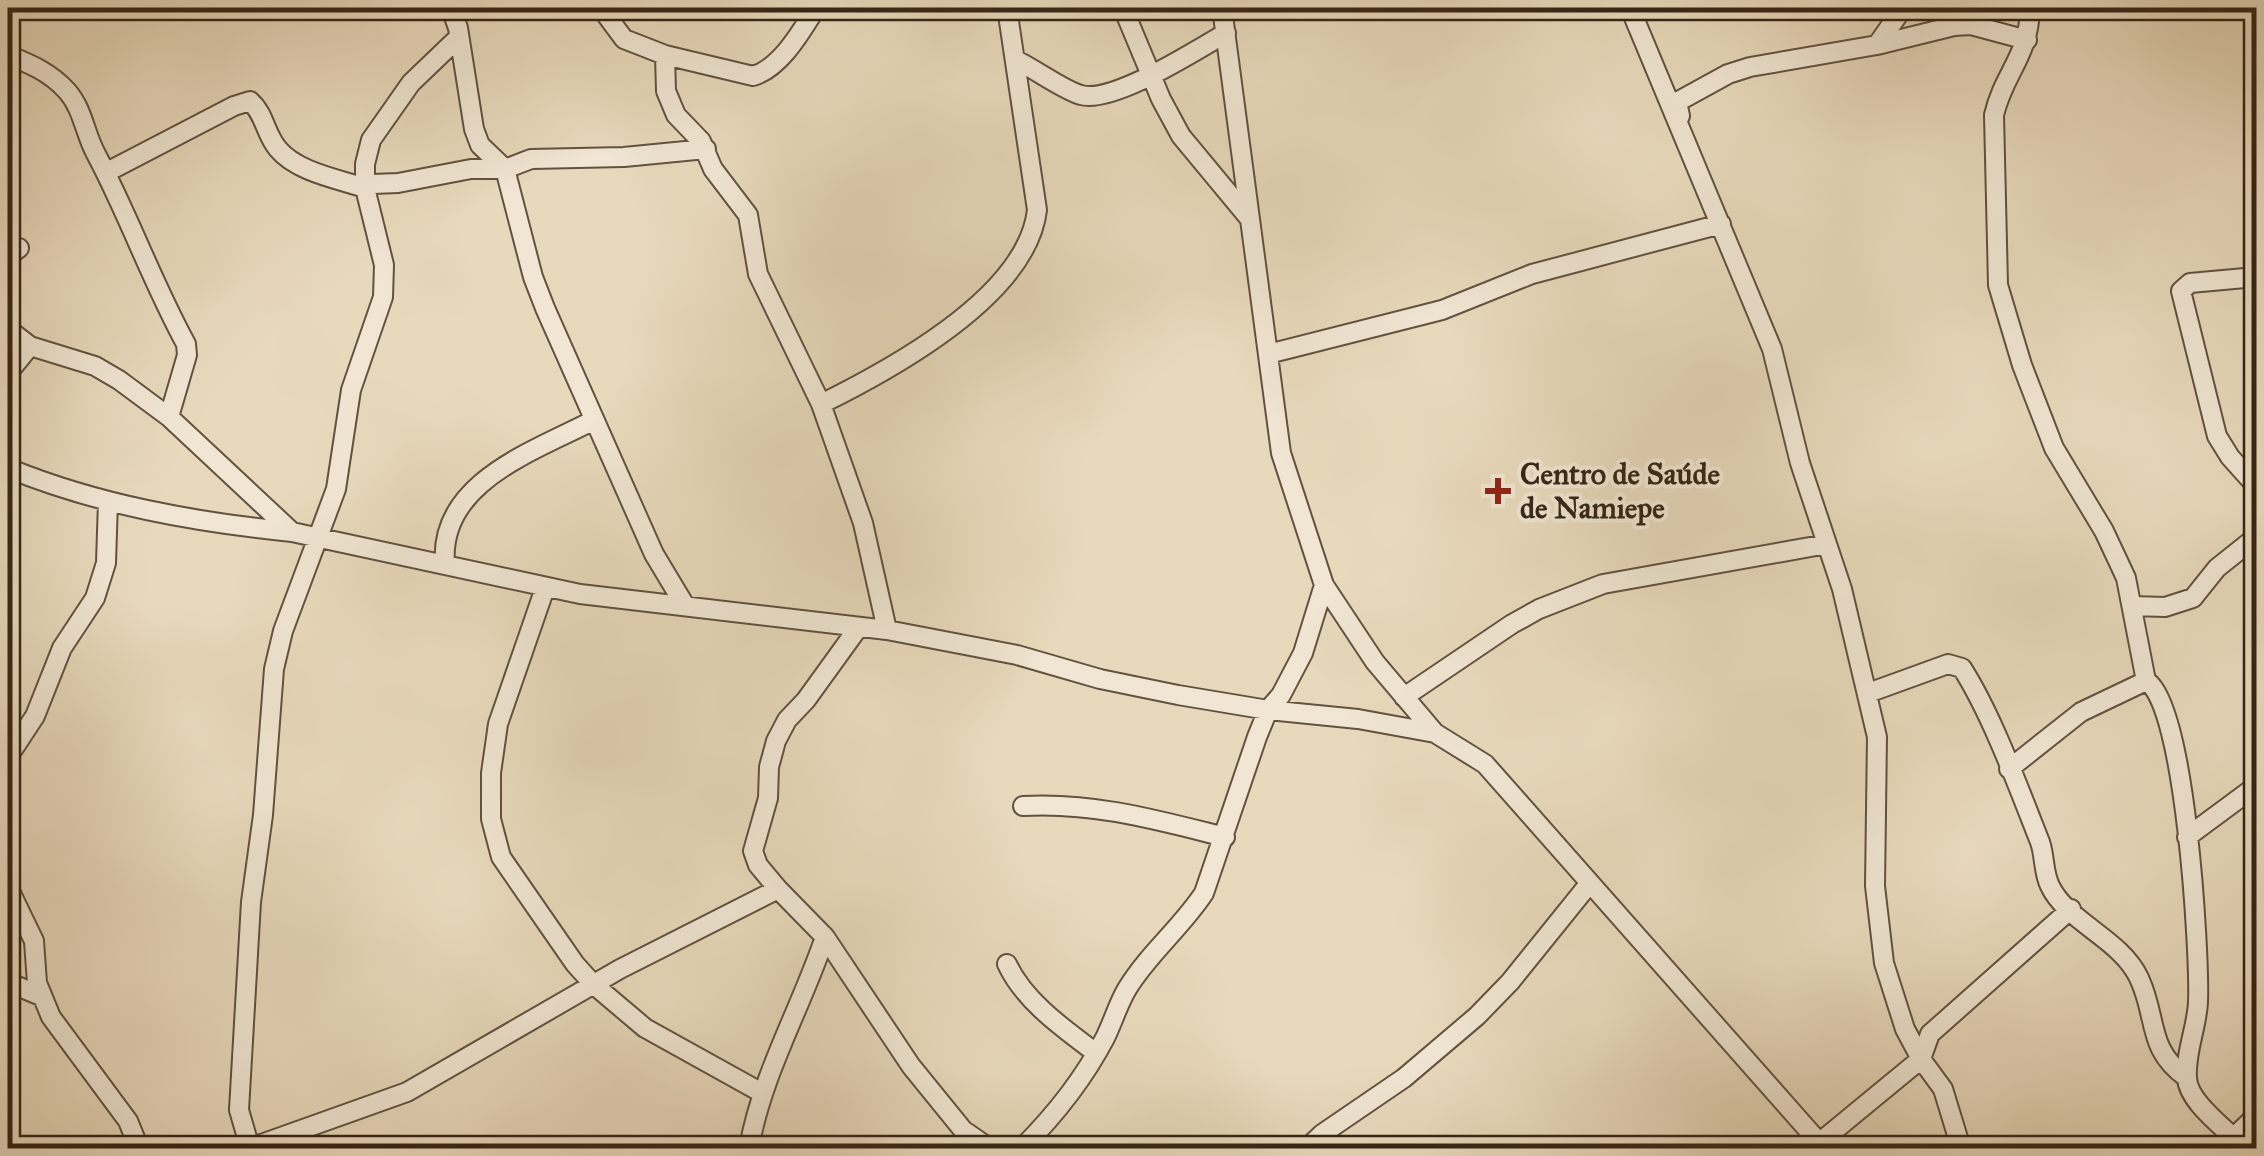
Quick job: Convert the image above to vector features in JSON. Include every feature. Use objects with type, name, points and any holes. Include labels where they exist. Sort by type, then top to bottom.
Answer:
[{"type":"street","points":[[452,8],[480,145],[505,169],[533,276],[654,554],[684,604]]},
{"type":"street","points":[[600,8],[624,40],[753,76],[762,74],[774,62],[806,13]]},
{"type":"street","points":[[822,404],[907,358],[943,332],[986,294],[1024,252],[1034,230],[1037,210],[1018,61],[1007,8]]},
{"type":"street","points":[[1123,8],[1181,136],[1250,219]]},
{"type":"street","points":[[1222,8],[1281,452],[1324,584],[1344,618],[1435,733],[1485,764],[1536,818],[1588,884],[1822,1146],[1921,1059],[1930,1034],[2070,909]]},
{"type":"street","points":[[1630,8],[1772,350],[1800,463],[1842,588],[1876,737],[1878,934],[1894,998],[1921,1059],[1943,1088],[1961,1148]]},
{"type":"street","points":[[1877,45],[1903,8]]},
{"type":"street","points":[[2030,8],[2028,40],[1994,115],[1998,285],[2022,365],[2054,448],[2114,550],[2126,578],[2146,680],[2155,686],[2164,704],[2180,779],[2197,915],[2198,1004],[2186,1078]]},
{"type":"street","points":[[1685,136],[1676,102],[1728,74],[1962,24],[2028,40]]},
{"type":"street","points":[[1018,61],[1085,96],[1094,96],[1151,76],[1226,32]]},
{"type":"street","points":[[458,37],[411,83],[371,140],[365,164],[365,188],[384,265],[383,296],[358,362],[336,489],[284,631],[271,691],[263,816],[251,902],[240,1110],[250,1148],[407,1092],[593,984],[778,889]]},
{"type":"street","points":[[665,54],[666,91],[676,115],[706,149],[713,168],[748,215],[763,287],[822,404],[864,522],[887,630]]},
{"type":"street","points":[[8,55],[45,71],[68,93],[86,125],[145,264],[186,344],[187,355],[168,418]]},
{"type":"street","points":[[107,172],[250,101],[259,110],[276,148],[286,156],[316,172],[365,188],[471,169],[505,169],[531,159],[624,157],[706,149]]},
{"type":"street","points":[[1268,354],[1442,310],[1532,274],[1722,224]]},
{"type":"street","points":[[2256,278],[2190,283],[2181,291],[2217,436],[2230,458],[2256,486]]},
{"type":"street","points":[[8,329],[30,346],[95,366],[119,380],[168,418],[292,532]]},
{"type":"street","points":[[8,373],[30,346]]},
{"type":"street","points":[[445,564],[444,545],[450,524],[476,487],[498,470],[594,420]]},
{"type":"street","points":[[8,468],[108,501],[209,523],[319,536],[545,588],[887,630],[1017,655],[1100,679],[1268,710],[1358,719],[1435,733]]},
{"type":"street","points":[[8,757],[35,716],[62,648],[95,598],[106,563],[108,501]]},
{"type":"street","points":[[2132,606],[2165,607],[2197,596],[2218,568],[2256,537]]},
{"type":"street","points":[[1404,698],[1512,624],[1604,584],[1826,544]]},
{"type":"street","points":[[1022,1148],[1051,1119],[1096,1053],[1125,992],[1204,893],[1268,710],[1281,695],[1303,653],[1324,584]]},
{"type":"street","points":[[545,588],[498,724],[491,773],[491,819],[502,856],[575,964],[593,984],[645,1028],[762,1093]]},
{"type":"street","points":[[858,628],[787,720],[772,753],[768,798],[753,851],[758,865],[778,889],[825,937],[911,1066],[963,1130],[989,1148]]},
{"type":"street","points":[[1868,693],[1948,664],[1958,665],[1965,673],[2042,848],[2052,892],[2116,949],[2138,975],[2160,1052],[2186,1078],[2198,1100],[2239,1143],[2256,1116]]},
{"type":"street","points":[[2009,769],[2080,712],[2146,680]]},
{"type":"street","points":[[2187,837],[2256,786]]},
{"type":"street","points":[[1023,806],[1056,804],[1114,809],[1225,837]]},
{"type":"street","points":[[1307,1148],[1404,1078],[1478,1016],[1588,884]]},
{"type":"street","points":[[8,887],[34,941],[41,996],[51,1018],[128,1121],[139,1148]]},
{"type":"street","points":[[749,1148],[762,1093],[825,937]]},
{"type":"street","points":[[1008,964],[1014,980],[1027,996],[1096,1053]]},
{"type":"street","points":[[8,990],[17,986],[41,996]]},
{"type":"place","name":"Centro de Saúde de Namiepe","points":[[1498,491]]}]
